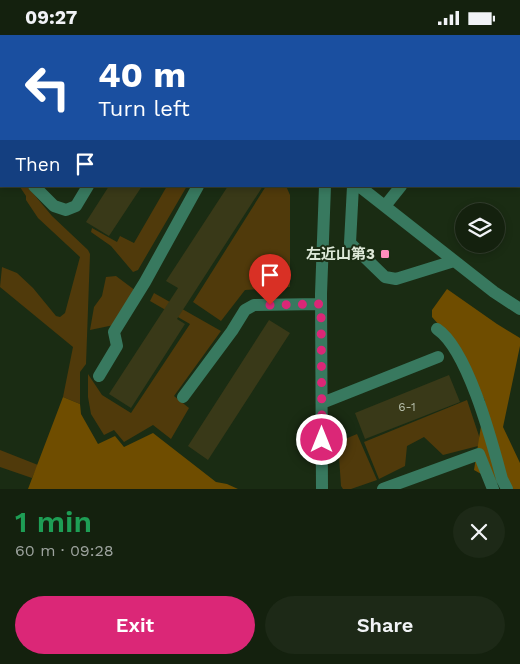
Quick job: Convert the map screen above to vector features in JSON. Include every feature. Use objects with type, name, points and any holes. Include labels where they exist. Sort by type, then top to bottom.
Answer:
[{"type":"street","points":[[35,187],[54,206],[66,210],[76,206],[87,187]]},
{"type":"street","points":[[99,376],[117,346],[114,332],[145,282],[197,187]]},
{"type":"street","points":[[322,489],[321,304],[325,187]]},
{"type":"street","points":[[353,187],[350,243],[385,277],[396,279],[454,261]]},
{"type":"street","points":[[360,187],[494,292],[520,309]]},
{"type":"street","points":[[385,206],[400,187]]},
{"type":"street","points":[[183,397],[232,331],[245,310],[254,305],[321,304]]},
{"type":"street","points":[[437,329],[450,341],[472,385],[502,479],[507,489]]},
{"type":"street","points":[[322,403],[438,357]]},
{"type":"street","points":[[383,489],[480,454],[493,489]]},
{"type":"shaded area","points":[[20,187],[28,187],[52,216],[90,254],[86,364],[80,372],[80,404],[63,397],[73,347],[0,287],[2,267],[17,273],[33,288],[56,316],[60,317],[65,313],[80,257],[38,218],[26,200],[26,196]]},
{"type":"shaded area","points":[[166,187],[186,187],[138,270],[133,272],[111,246],[91,232],[92,228],[117,242],[120,236],[134,243]]},
{"type":"shaded area","points":[[265,187],[286,187],[290,195],[290,287],[245,290],[221,321],[193,302]]},
{"type":"shaded area","points":[[116,276],[136,291],[114,325],[90,330],[94,307],[102,296],[106,277]]},
{"type":"shaded area","points":[[447,289],[520,338],[520,346],[503,427],[520,463],[520,489],[501,489],[499,484],[474,470],[485,401],[461,350],[432,317],[432,310]]},
{"type":"shaded area","points":[[154,293],[221,331],[174,396],[189,408],[171,439],[153,425],[124,442],[114,430],[104,435],[91,414],[88,397],[88,374],[102,395],[131,413],[190,324],[150,301]]},
{"type":"shaded area","points":[[63,397],[80,404],[81,414],[98,444],[115,436],[124,447],[153,433],[216,482],[238,489],[28,489]]},
{"type":"shaded area","points":[[467,400],[482,445],[443,455],[424,437],[407,446],[405,466],[379,479],[364,442]]},
{"type":"shaded area","points":[[357,434],[377,480],[351,489],[343,489],[341,486],[338,442]]},
{"type":"shaded area","points":[[0,450],[38,465],[32,478],[0,467]]},
{"type":"building","points":[[108,187],[141,187],[109,236],[86,222]]},
{"type":"building","points":[[227,187],[262,187],[177,319],[185,324],[131,408],[109,394],[178,288],[166,281]]},
{"type":"building","points":[[269,320],[290,333],[208,460],[188,446]]},
{"type":"building","points":[[449,375],[460,402],[365,439],[355,413]]},
{"type":"place","name":"左近山第3","points":[[385,254]]},
{"type":"route","points":[[270,305],[321,304],[322,440]]}]
